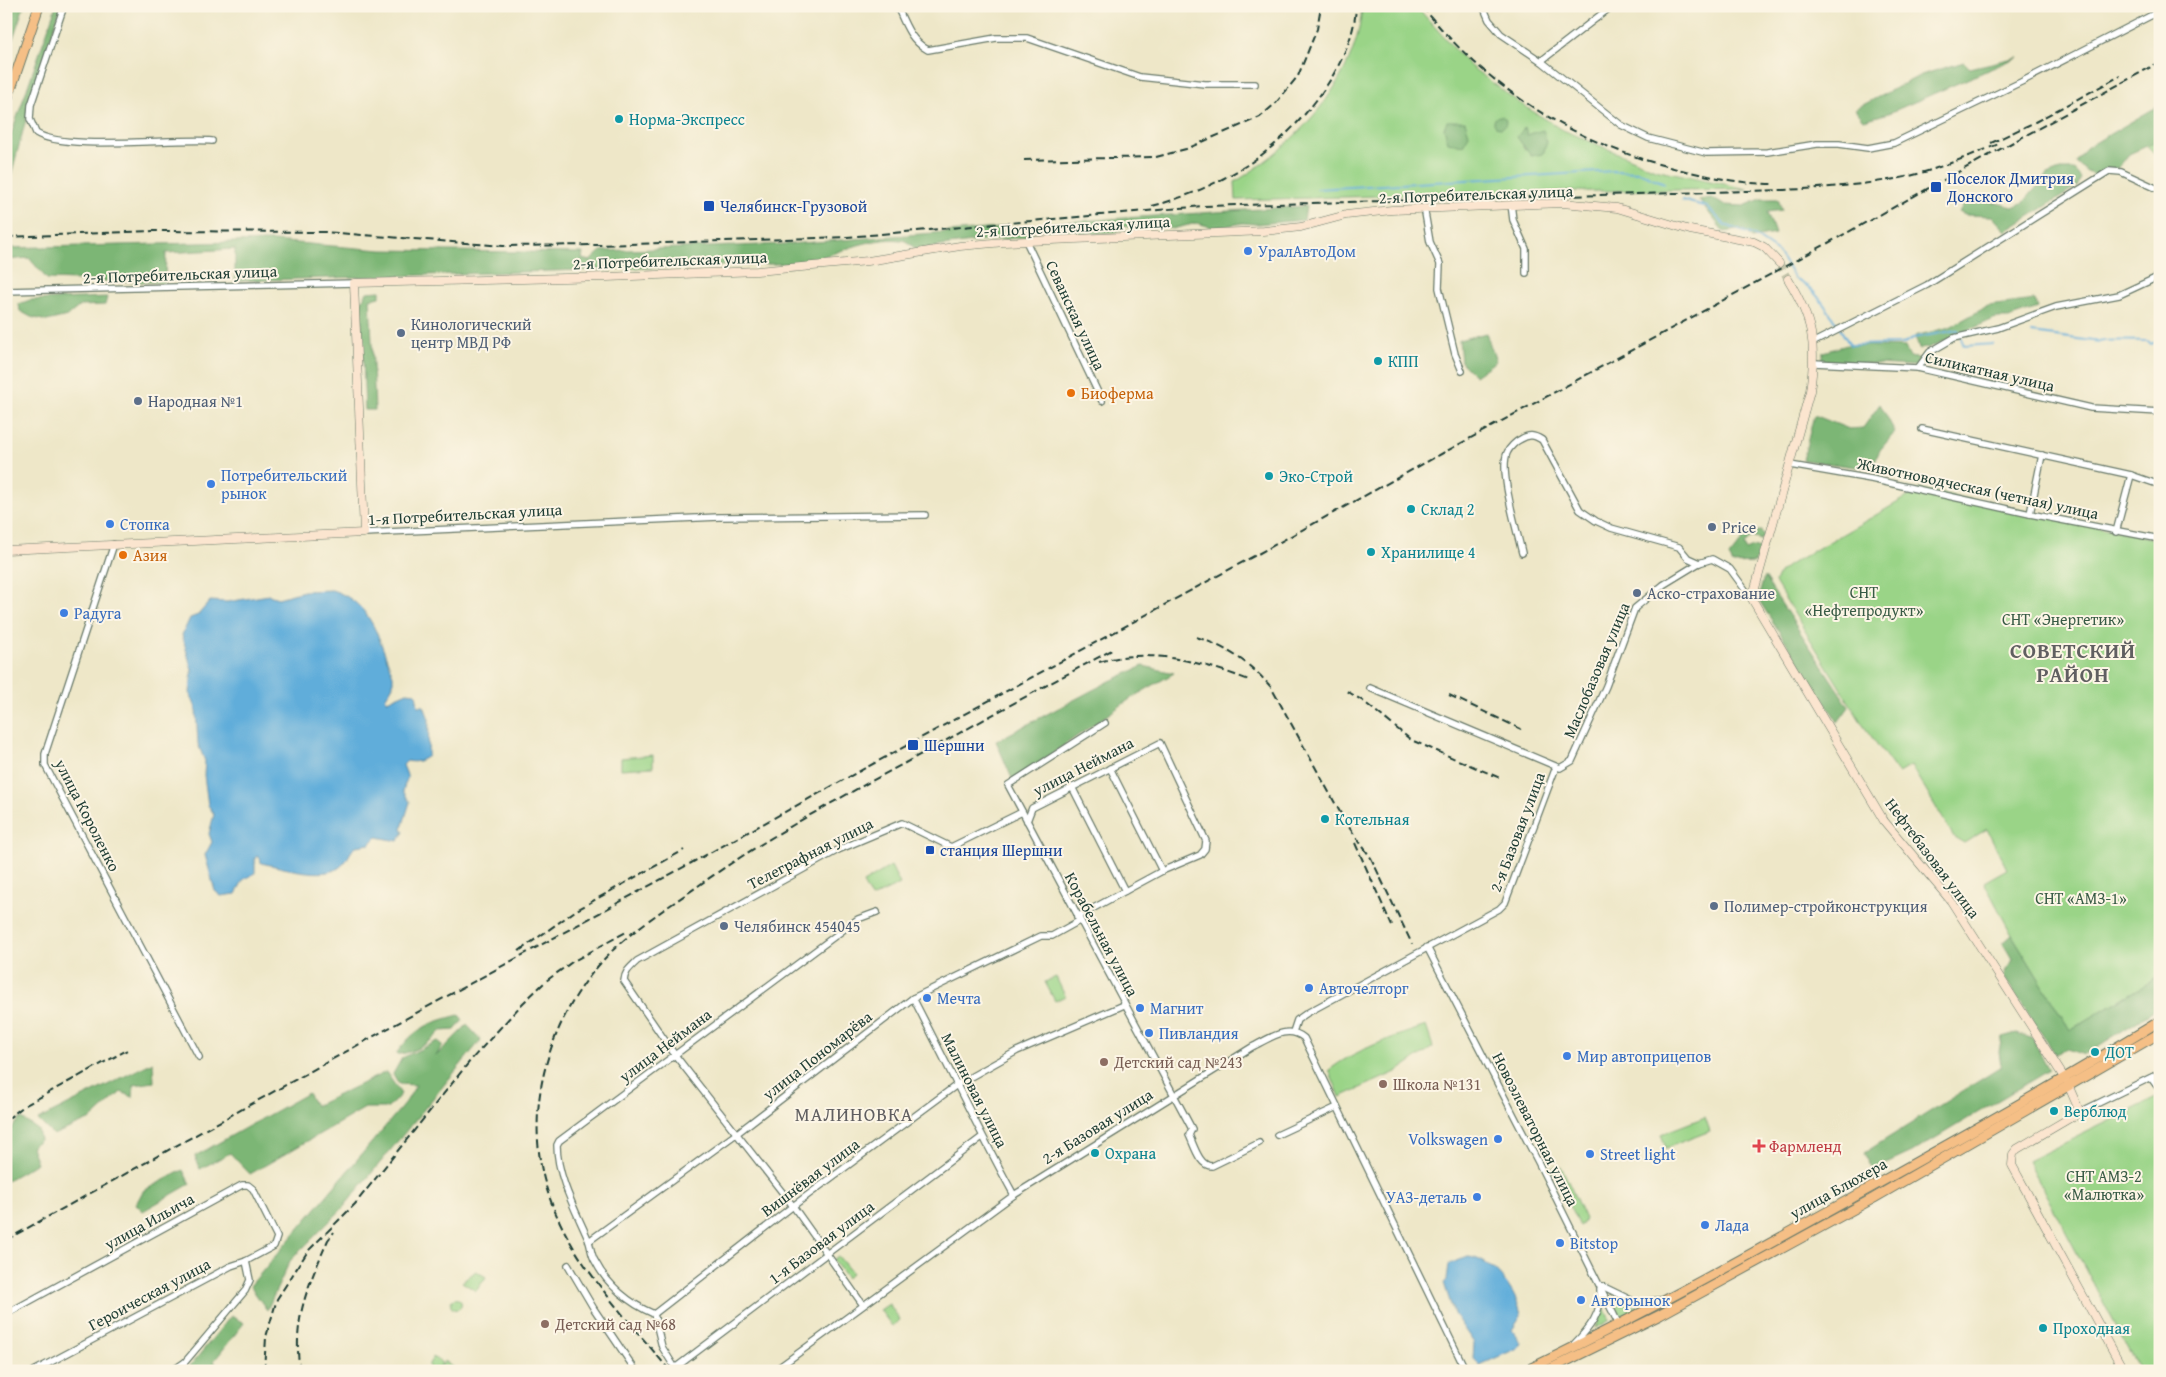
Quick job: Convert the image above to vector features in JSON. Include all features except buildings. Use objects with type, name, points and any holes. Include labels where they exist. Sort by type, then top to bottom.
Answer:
[{"type":"main road","points":[[6,103],[39,6]]},
{"type":"main road","name":"улица Блюхера","points":[[1546,1371],[1668,1310],[1874,1198],[2067,1083],[2160,1021]]},
{"type":"main road","name":"улица Блюхера","points":[[1525,1371],[1668,1299],[2160,1033]]},
{"type":"street","points":[[64,6],[31,105],[30,120],[36,133],[53,140],[91,142],[187,139],[212,141]]},
{"type":"street","points":[[897,6],[909,34],[919,45],[928,50],[943,49],[996,38],[1028,38],[1053,45],[1140,77],[1205,84],[1255,84]]},
{"type":"street","points":[[1483,6],[1489,20],[1501,34],[1541,60],[1621,125],[1648,138],[1706,153],[1767,152],[1817,144],[1839,144],[1868,148],[1894,143],[2160,11]]},
{"type":"street","points":[[1541,60],[1612,6]]},
{"type":"street","points":[[1814,342],[1927,285],[2109,171],[2121,172],[2160,190]]},
{"type":"street","name":"2-я Потребительская улица","points":[[6,291],[607,277],[782,269],[868,261],[960,246],[1026,241],[1264,231],[1301,227],[1346,214],[1424,207],[1562,203],[1617,208],[1690,230],[1754,242],[1764,247],[1779,263]]},
{"type":"street","points":[[1511,204],[1513,220],[1526,249],[1526,273]]},
{"type":"street","points":[[1424,207],[1430,242],[1440,264],[1439,288],[1462,371]]},
{"type":"street","name":"Севанская улица","points":[[1026,241],[1102,401]]},
{"type":"street","points":[[1918,368],[1930,352],[1954,338],[1998,328],[2056,307],[2119,296],[2160,276]]},
{"type":"street","points":[[1752,599],[1810,391],[1814,363],[1814,342],[1804,308],[1788,279]]},
{"type":"street","points":[[354,283],[364,533]]},
{"type":"street","name":"Силикатная улица","points":[[1814,363],[1918,368],[2091,408],[2160,412]]},
{"type":"street","points":[[1922,429],[2131,475],[2160,485]]},
{"type":"street","points":[[1522,552],[1505,474],[1507,452],[1517,441],[1534,435],[1542,440],[1580,510],[1610,528],[1679,547],[1688,558],[1699,563],[1712,559],[1724,564],[1735,575],[1752,599]]},
{"type":"street","points":[[2030,514],[2042,455]]},
{"type":"street","name":"Животноводческая (четная) улица","points":[[1790,466],[1871,479],[2116,532],[2160,538]]},
{"type":"street","points":[[2116,532],[2131,475]]},
{"type":"street","name":"1-я Потребительская улица","points":[[6,550],[719,517],[925,514]]},
{"type":"street","name":"улица Короленко","points":[[114,544],[45,754],[44,765],[199,1057]]},
{"type":"street","name":"Маслобазовая улица","points":[[1556,767],[1560,768],[1572,761],[1606,686],[1635,608],[1655,590],[1699,563]]},
{"type":"street","name":"Нефтебазовая улица","points":[[1752,599],[1884,820],[1951,901],[2067,1083],[2080,1112]]},
{"type":"street","points":[[1370,688],[1556,767]]},
{"type":"street","name":"Корабельная улица","points":[[1105,723],[1008,785],[1172,1095],[1192,1129],[1189,1135],[1202,1162],[1207,1166],[1212,1166],[1259,1143]]},
{"type":"street","name":"улица Неймана","points":[[1027,821],[1032,808],[1160,743],[1206,841],[1205,849]]},
{"type":"street","name":"2-я Базовая улица","points":[[774,1371],[1014,1195],[1252,1046],[1280,1033],[1292,1032],[1297,1020],[1302,1017],[1499,908],[1505,903],[1556,767]]},
{"type":"street","points":[[1110,768],[1162,870]]},
{"type":"street","points":[[1072,787],[1125,891]]},
{"type":"street","name":"Телеграфная улица","points":[[675,1054],[624,981],[627,970],[637,962],[838,850],[902,823],[950,847],[1022,812]]},
{"type":"street","name":"улица Пономарёва","points":[[589,1241],[736,1134],[913,998],[1040,936],[1052,936],[1125,891],[1162,870],[1200,855],[1205,849]]},
{"type":"street","name":"улица Неймана","points":[[589,1241],[572,1209],[557,1145],[559,1141],[858,920],[877,912]]},
{"type":"street","name":"Новоэлеваторная улица","points":[[1427,947],[1619,1325]]},
{"type":"street","name":"Малиновая улица","points":[[913,998],[958,1084],[982,1137],[1014,1195]]},
{"type":"street","name":"Вишнёвая улица","points":[[654,1314],[793,1206],[958,1084],[1017,1051],[1124,1005]]},
{"type":"street","points":[[1292,1032],[1304,1038],[1466,1371]]},
{"type":"street","points":[[675,1054],[793,1206],[863,1305]]},
{"type":"street","points":[[2124,1371],[2012,1165],[2013,1154],[2017,1149],[2080,1112],[2160,1073]]},
{"type":"street","points":[[2151,1078],[2160,1090]]},
{"type":"street","points":[[1277,1136],[1337,1106]]},
{"type":"street","name":"1-я Базовая улица","points":[[676,1370],[982,1137]]},
{"type":"street","name":"улица Ильича","points":[[6,1314],[242,1185],[248,1185],[253,1189],[277,1242]]},
{"type":"street","points":[[589,1241],[594,1261],[608,1280],[638,1307],[654,1314],[662,1347],[676,1370]]},
{"type":"street","name":"Героическая улица","points":[[34,1371],[231,1266],[246,1261],[274,1246],[277,1242]]},
{"type":"street","points":[[172,1371],[185,1362],[245,1291],[250,1280],[246,1261]]},
{"type":"street","points":[[568,1265],[636,1371]]},
{"type":"street","points":[[1600,1285],[1635,1302],[1668,1299]]},
{"type":"street","points":[[1568,1350],[1589,1330],[1599,1310],[1601,1298],[1600,1285]]},
{"type":"green space","points":[[10,6],[24,6],[6,59],[6,17]]},
{"type":"green space","points":[[56,6],[61,6],[35,86],[6,194],[6,149]]},
{"type":"green space","points":[[1362,6],[1416,6],[1470,66],[1521,104],[1563,130],[1655,169],[1747,189],[1525,192],[1236,200],[1235,182],[1258,167],[1280,149],[1320,108],[1336,85],[1349,60],[1358,34]],"holes":[[[1525,128],[1527,135],[1538,133],[1545,148],[1543,154],[1524,149],[1522,143]]]},
{"type":"green space","points":[[2018,57],[1889,113],[1864,120],[1855,109],[1921,75],[1964,62],[1970,68]]},
{"type":"green space","points":[[2160,105],[2160,140],[2129,154],[2118,168],[2106,169],[2096,175],[2087,172],[2076,163],[2086,148]]},
{"type":"green space","points":[[2160,114],[2160,160],[2132,131]]},
{"type":"green space","points":[[1498,116],[1502,116],[1506,122],[1502,128],[1498,128],[1494,124],[1494,120]]},
{"type":"green space","points":[[1447,121],[1465,121],[1469,135],[1463,145],[1448,142],[1444,128]]},
{"type":"green space","points":[[1525,127],[1527,135],[1543,130],[1547,142],[1543,154],[1531,156],[1517,137]]},
{"type":"green space","points":[[2060,170],[2074,170],[2081,178],[2077,187],[2006,231],[1992,216],[1965,215],[1959,212],[1965,202],[1980,199],[2013,207],[2024,202],[2047,175]]},
{"type":"green space","points":[[1711,198],[1724,205],[1744,206],[1761,199],[1778,199],[1782,210],[1767,212],[1775,234],[1752,238],[1743,229],[1724,232],[1699,200]]},
{"type":"green space","points":[[1306,206],[1304,220],[1256,224],[1243,223],[1215,228],[1197,223],[1172,229],[1156,224],[1138,230],[1125,226],[1116,232],[992,240],[917,250],[903,240],[876,241],[864,243],[804,263],[235,281],[235,249],[166,253],[165,283],[47,279],[29,258],[6,260],[6,248],[273,241],[381,250],[583,253],[582,259],[590,261],[601,251],[789,244],[1013,227],[1035,233],[1046,232],[1050,223]]},
{"type":"green space","points":[[380,291],[380,297],[370,299],[375,410],[365,410],[361,303],[367,292]]},
{"type":"green space","points":[[107,297],[105,305],[80,306],[67,316],[47,321],[31,317],[20,311],[19,304],[30,300]]},
{"type":"green space","points":[[2035,300],[2038,308],[2008,318],[1996,318],[1928,348],[1919,349],[1915,336],[1950,327],[1988,306]]},
{"type":"green space","points":[[1486,333],[1496,361],[1475,376],[1461,362],[1459,340]]},
{"type":"green space","points":[[1847,345],[1905,347],[1910,357],[1921,359],[1915,366],[1821,361],[1823,352]]},
{"type":"green space","points":[[1880,404],[1895,432],[1880,450],[1871,469],[1803,460],[1814,415],[1849,429],[1863,428]]},
{"type":"green space","points":[[1921,489],[2160,540],[2160,976],[2070,1030],[2012,935],[1984,882],[2007,869],[1987,829],[1964,843],[1954,837],[1911,766],[1898,773],[1863,725],[1775,582],[1779,573],[1789,565]]},
{"type":"green space","points":[[1761,531],[1764,535],[1761,540],[1751,537],[1744,545],[1746,550],[1753,547],[1760,549],[1755,563],[1733,564],[1729,557],[1749,532]]},
{"type":"green space","points":[[1764,577],[1849,707],[1838,722],[1758,599]]},
{"type":"green space","points":[[1143,666],[1174,673],[1133,697],[1013,781],[996,741],[1110,681]]},
{"type":"green space","points":[[653,755],[653,767],[621,769],[621,758]]},
{"type":"green space","points":[[891,866],[900,884],[871,898],[863,883]]},
{"type":"green space","points":[[2012,935],[2070,1030],[2160,976],[2160,1007],[2084,1055],[2067,1049],[2055,1054],[2004,977],[2012,959],[2003,943]]},
{"type":"green space","points":[[1056,977],[1065,996],[1055,1001],[1045,982]]},
{"type":"green space","points":[[459,1015],[463,1020],[455,1030],[440,1031],[420,1047],[396,1054],[416,1032],[430,1024]]},
{"type":"green space","points":[[467,1025],[481,1040],[342,1209],[290,1261],[267,1310],[250,1286],[406,1102],[416,1085],[399,1084],[393,1074],[402,1058],[438,1041],[443,1045],[436,1056]]},
{"type":"green space","points":[[1426,1026],[1433,1047],[1396,1072],[1340,1097],[1329,1070],[1363,1050]]},
{"type":"green space","points":[[2017,1033],[2033,1039],[2049,1070],[1912,1152],[1873,1170],[1864,1153],[2001,1067],[1999,1051],[2002,1037]]},
{"type":"green space","points":[[153,1062],[154,1082],[134,1085],[133,1097],[121,1092],[91,1119],[53,1135],[38,1120]]},
{"type":"green space","points":[[386,1072],[401,1094],[388,1108],[365,1108],[250,1174],[230,1153],[200,1169],[195,1156],[308,1093],[315,1106]]},
{"type":"green space","name":"СНТ АМЗ-2 «Малютка»","points":[[2160,1096],[2160,1371],[2140,1371],[2028,1161]]},
{"type":"green space","points":[[1705,1117],[1710,1131],[1666,1148],[1661,1134]]},
{"type":"green space","points":[[21,1118],[38,1130],[40,1140],[31,1147],[37,1163],[6,1181],[6,1134]]},
{"type":"green space","points":[[1557,1166],[1562,1168],[1585,1219],[1579,1226],[1551,1169]]},
{"type":"green space","points":[[183,1170],[190,1184],[143,1211],[136,1204],[143,1191]]},
{"type":"green space","points":[[838,1256],[852,1273],[847,1278],[833,1260]]},
{"type":"green space","points":[[476,1271],[486,1277],[476,1291],[462,1282]]},
{"type":"green space","points":[[454,1299],[458,1299],[461,1304],[460,1308],[454,1309],[451,1306],[451,1302]]},
{"type":"green space","points":[[1613,1299],[1639,1307],[1621,1316]]},
{"type":"green space","points":[[889,1304],[900,1320],[892,1326],[880,1310]]},
{"type":"green space","points":[[1603,1306],[1610,1320],[1596,1328]]},
{"type":"green space","points":[[231,1316],[244,1323],[214,1361],[220,1371],[186,1371]]},
{"type":"green space","points":[[433,1357],[442,1363],[437,1371],[429,1371],[429,1364]]},
{"type":"green space","points":[[445,1361],[458,1371],[438,1371]]},
{"type":"water","points":[[332,590],[346,596],[357,604],[365,613],[378,636],[393,675],[393,685],[385,699],[387,701],[407,692],[416,693],[418,706],[424,706],[429,719],[428,756],[418,761],[407,761],[403,765],[407,780],[403,791],[410,802],[402,828],[404,832],[398,841],[377,837],[370,844],[356,846],[345,862],[333,871],[313,873],[291,869],[261,863],[260,858],[257,856],[255,858],[255,873],[243,880],[236,894],[221,896],[215,891],[205,855],[212,842],[209,834],[214,814],[208,805],[204,775],[205,761],[198,744],[196,708],[190,693],[192,670],[182,635],[190,618],[198,615],[210,601],[227,602],[269,595],[278,598],[304,591]]},
{"type":"water","points":[[1468,1257],[1486,1263],[1495,1270],[1515,1297],[1521,1316],[1512,1330],[1521,1343],[1518,1348],[1480,1365],[1473,1358],[1474,1343],[1454,1314],[1444,1283],[1447,1280],[1449,1264]]},
{"type":"waterway","points":[[1317,189],[1614,171],[1639,172],[1664,183]]},
{"type":"waterway","points":[[1682,200],[1707,207],[1725,225],[1753,235],[1778,252],[1795,279],[1811,289],[1833,317],[1850,345],[1902,344],[1913,338],[1958,330],[1964,346],[1993,344]]},
{"type":"waterway","points":[[2032,333],[2100,342],[2114,340],[2147,341],[2150,344],[2160,341]]},
{"type":"tunnel","points":[[1779,263],[1788,279]]},
{"type":"railway","points":[[1024,160],[1156,157],[1186,149],[1260,117],[1276,103],[1298,76],[1317,29],[1321,6]]},
{"type":"railway","points":[[1152,206],[1189,194],[1225,178],[1247,165],[1284,136],[1319,97],[1333,75],[1345,52],[1353,29],[1356,6]]},
{"type":"railway","points":[[1422,6],[1449,37],[1478,65],[1541,113],[1576,132],[1650,162],[1721,178],[1772,184]]},
{"type":"railway","points":[[6,1240],[385,1030],[2160,62]]},
{"type":"railway","points":[[1991,143],[2035,122],[2120,76]]},
{"type":"railway","points":[[6,237],[153,231],[325,232],[503,246],[601,245],[847,237],[1204,206],[1784,190],[1829,187],[1875,182],[1929,171],[1999,144]]},
{"type":"railway","points":[[1196,637],[1228,651],[1255,670],[1271,687],[1346,823],[1371,858],[1412,944]]},
{"type":"railway","points":[[670,1371],[613,1303],[578,1255],[552,1203],[543,1175],[539,1148],[540,1092],[546,1064],[555,1038],[581,988],[609,954],[633,933],[748,852],[826,806],[1112,650]]},
{"type":"railway","points":[[1099,662],[1118,658],[1156,656],[1194,662],[1249,680]]},
{"type":"railway","points":[[1347,691],[1363,701],[1411,740],[1500,778]]},
{"type":"railway","points":[[1449,695],[1523,730]]},
{"type":"railway","points":[[1355,843],[1392,926]]},
{"type":"railway","points":[[519,951],[575,911],[684,850]]},
{"type":"railway","points":[[264,1371],[266,1337],[277,1299],[308,1251],[355,1204],[470,1061],[523,1003],[546,981],[572,962],[626,932]]},
{"type":"railway","points":[[6,1120],[24,1106],[127,1050]]},
{"type":"railway","points":[[300,1371],[298,1352],[300,1319],[308,1288],[328,1240],[334,1232]]},
{"type":"place","name":"Норма-Экспресс","points":[[619,119]]},
{"type":"place","name":"Поселок Дмитрия Донского","points":[[1936,187]]},
{"type":"place","name":"Челябинск-Грузовой","points":[[709,206]]},
{"type":"place","name":"УралАвтоДом","points":[[1248,251]]},
{"type":"place","name":"Кинологический центр МВД РФ","points":[[401,333]]},
{"type":"place","name":"КПП","points":[[1378,361]]},
{"type":"place","name":"Биоферма","points":[[1071,393]]},
{"type":"place","name":"Народная №1","points":[[138,401]]},
{"type":"place","name":"Эко-Строй","points":[[1269,476]]},
{"type":"place","name":"Потребительский рынок","points":[[211,484]]},
{"type":"place","name":"Склад 2","points":[[1411,509]]},
{"type":"place","name":"Стопка","points":[[110,524]]},
{"type":"place","name":"Price","points":[[1712,527]]},
{"type":"place","name":"Хранилище 4","points":[[1371,552]]},
{"type":"place","name":"Азия","points":[[123,555]]},
{"type":"place","name":"Аско-страхование","points":[[1637,593]]},
{"type":"place","name":"Радуга","points":[[64,613]]},
{"type":"place","name":"Шершни","points":[[913,745]]},
{"type":"place","name":"Котельная","points":[[1325,819]]},
{"type":"place","name":"станция Шершни","points":[[930,850]]},
{"type":"place","name":"Полимер-стройконструкция","points":[[1714,906]]},
{"type":"place","name":"Челябинск 454045","points":[[724,926]]},
{"type":"place","name":"Авточелторг","points":[[1309,988]]},
{"type":"place","name":"Мечта","points":[[927,998]]},
{"type":"place","name":"Магнит","points":[[1140,1008]]},
{"type":"place","name":"Пивландия","points":[[1149,1033]]},
{"type":"place","name":"ДОТ","points":[[2095,1052]]},
{"type":"place","name":"Мир автоприцепов","points":[[1567,1056]]},
{"type":"place","name":"Детский сад №243","points":[[1104,1062]]},
{"type":"place","name":"Школа №131","points":[[1383,1084]]},
{"type":"place","name":"Верблюд","points":[[2054,1111]]},
{"type":"place","name":"Volkswagen","points":[[1498,1139]]},
{"type":"place","name":"Фармленд","points":[[1759,1146]]},
{"type":"place","name":"Охрана","points":[[1095,1153]]},
{"type":"place","name":"Street light","points":[[1590,1154]]},
{"type":"place","name":"УАЗ-деталь","points":[[1477,1197]]},
{"type":"place","name":"Лада","points":[[1705,1225]]},
{"type":"place","name":"Bitstop","points":[[1560,1243]]},
{"type":"place","name":"Авторынок","points":[[1581,1300]]},
{"type":"place","name":"Детский сад №68","points":[[545,1324]]},
{"type":"place","name":"Проходная","points":[[2043,1328]]},
{"type":"district","name":"СОВЕТСКИЙ РАЙОН","points":[[2073,663]]},
{"type":"district","name":"МАЛИНОВКА","points":[[854,1114]]},
{"type":"park label","name":"СНТ «Нефтепродукт»","points":[[1864,601]]},
{"type":"park label","name":"СНТ «Энергетик»","points":[[2063,619]]},
{"type":"park label","name":"СНТ «АМЗ-1»","points":[[2081,898]]}]
